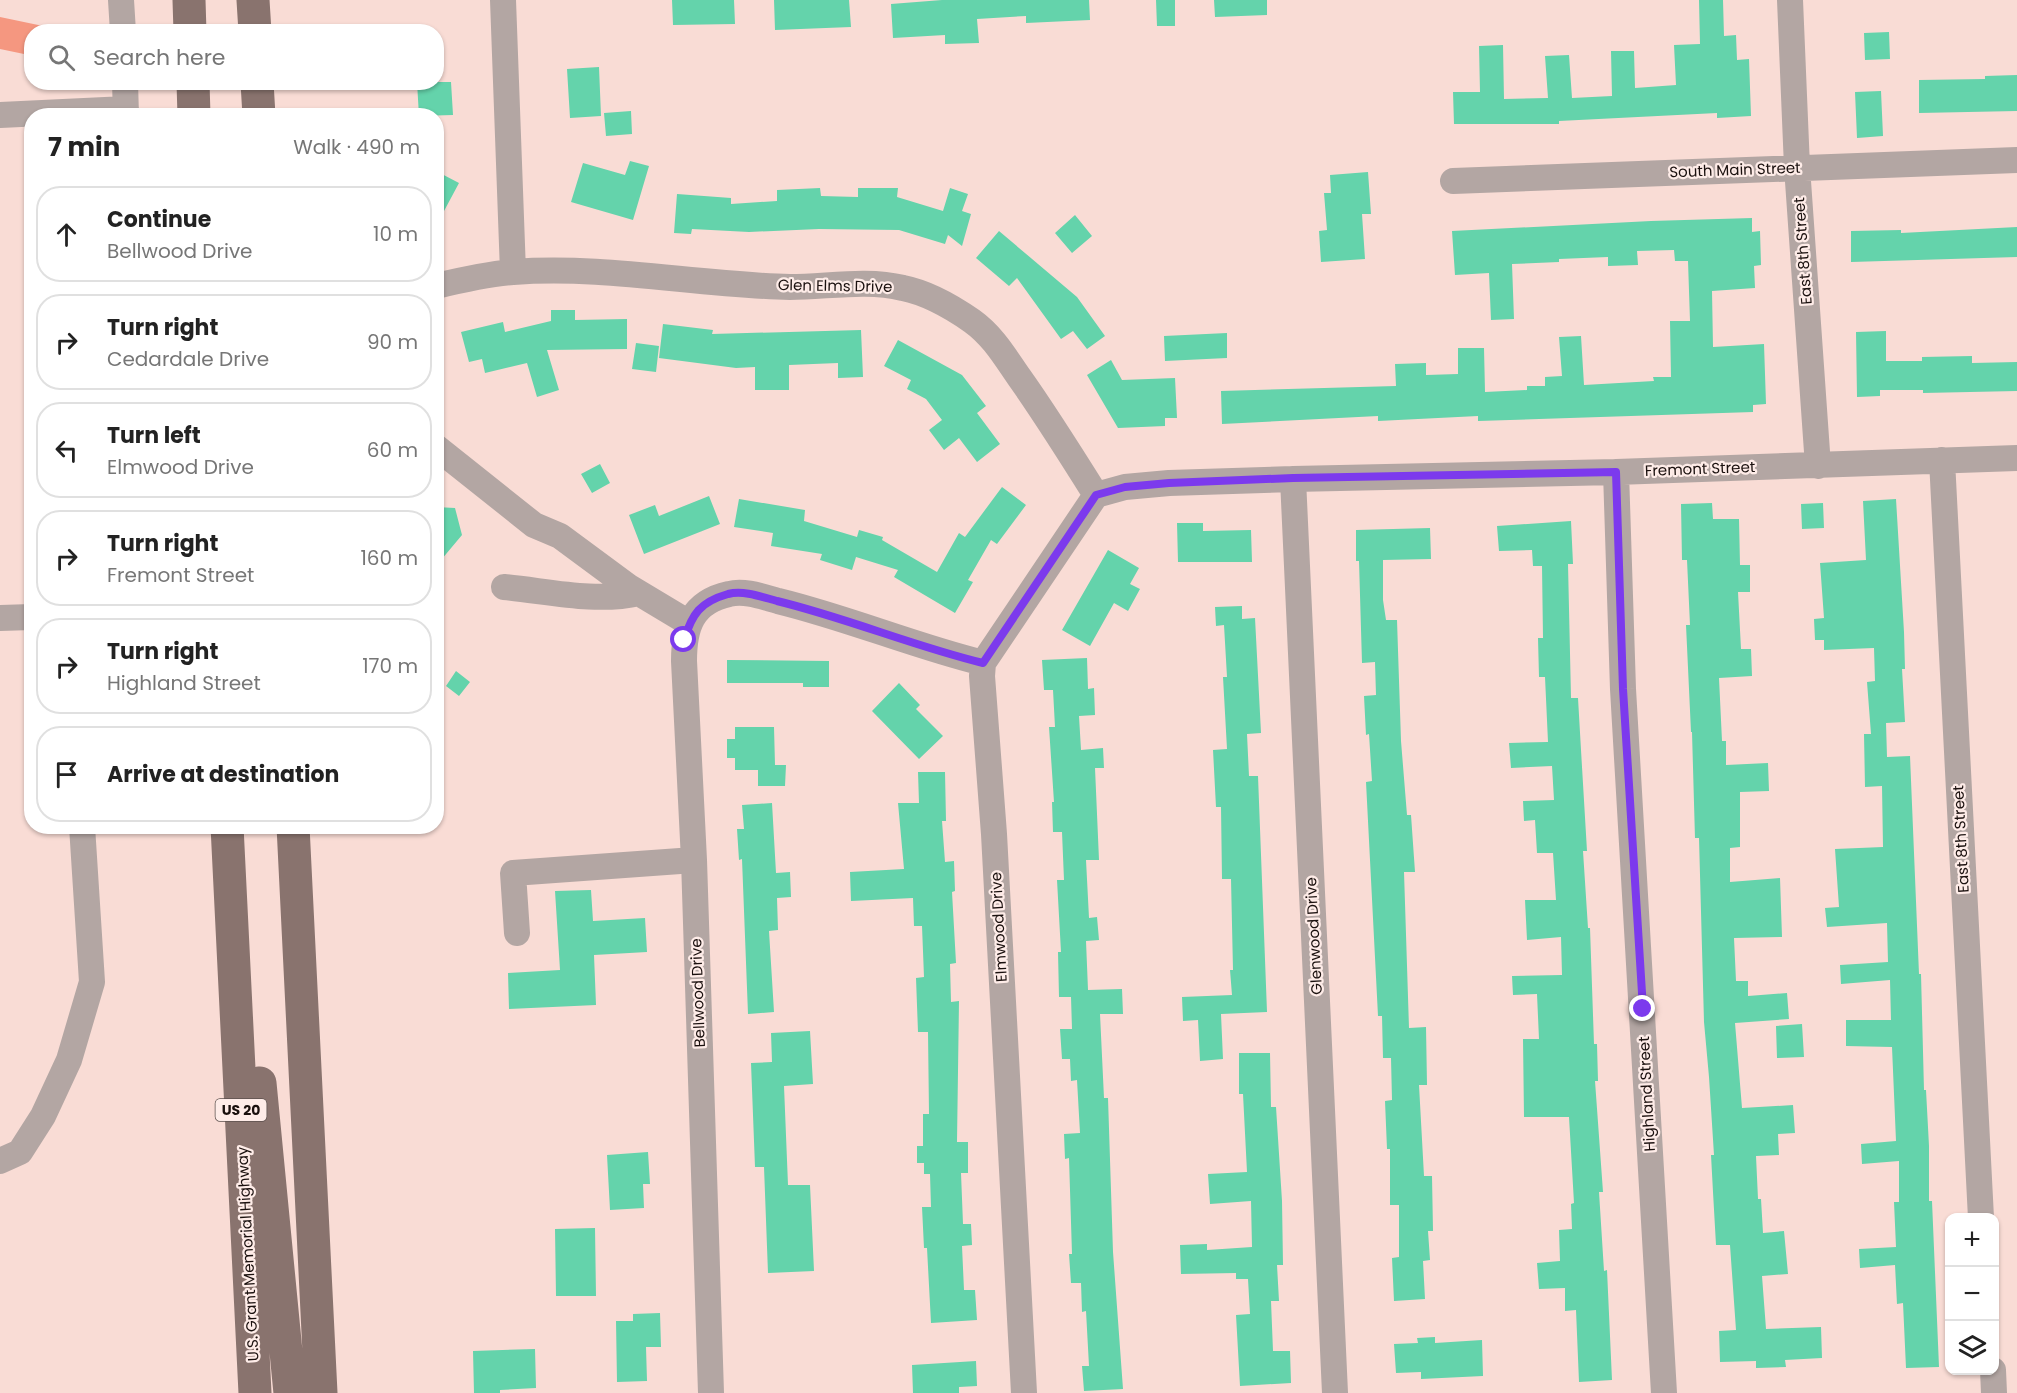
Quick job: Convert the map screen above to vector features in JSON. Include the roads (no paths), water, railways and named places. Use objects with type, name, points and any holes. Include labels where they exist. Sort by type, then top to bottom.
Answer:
[{"type":"main road","points":[[189,0],[190,24]]},
{"type":"main road","points":[[253,0],[254,24]]},
{"type":"main road","points":[[193,90],[194,108]]},
{"type":"main road","points":[[257,90],[259,108]]},
{"type":"main road","points":[[227,834],[257,1051],[290,1393]]},
{"type":"main road","name":"U.S. Grant Memorial Highway","points":[[227,834],[255,1393]]},
{"type":"main road","points":[[293,834],[321,1393]]},
{"type":"street","points":[[121,0],[122,24]]},
{"type":"street","points":[[503,0],[513,272]]},
{"type":"street","name":"East 8th Street","points":[[1790,0],[1797,167],[1818,466]]},
{"type":"street","points":[[125,90],[126,108]]},
{"type":"street","points":[[0,115],[24,114]]},
{"type":"street","name":"South Main Street","points":[[1453,181],[2017,160]]},
{"type":"street","name":"Glen Elms Drive","points":[[444,284],[513,272],[590,271],[789,287],[874,284],[903,288],[929,296],[975,323],[993,340],[1033,396],[1096,495]]},
{"type":"street","points":[[444,453],[534,525],[560,536],[639,593],[689,623],[700,606],[708,602],[730,594],[748,594],[803,607],[983,663],[1096,495]]},
{"type":"street","name":"Fremont Street","points":[[1096,495],[1125,487],[1293,478],[1616,472],[2017,458]]},
{"type":"street","name":"East 8th Street","points":[[1942,460],[1982,1213]]},
{"type":"street","name":"Highland Street","points":[[1616,472],[1623,689],[1664,1393]]},
{"type":"street","name":"Glenwood Drive","points":[[1293,478],[1335,1393]]},
{"type":"street","points":[[504,587],[603,597],[639,593]]},
{"type":"street","points":[[0,618],[24,617]]},
{"type":"street","name":"Bellwood Drive","points":[[689,623],[684,640],[684,662],[694,860],[711,1393]]},
{"type":"street","name":"Elmwood Drive","points":[[983,663],[1024,1393]]},
{"type":"street","points":[[0,1161],[20,1152],[43,1116],[69,1060],[92,982],[83,834]]},
{"type":"street","points":[[517,933],[513,873],[694,860]]},
{"type":"street","points":[[1993,1375],[1994,1393]]}]
